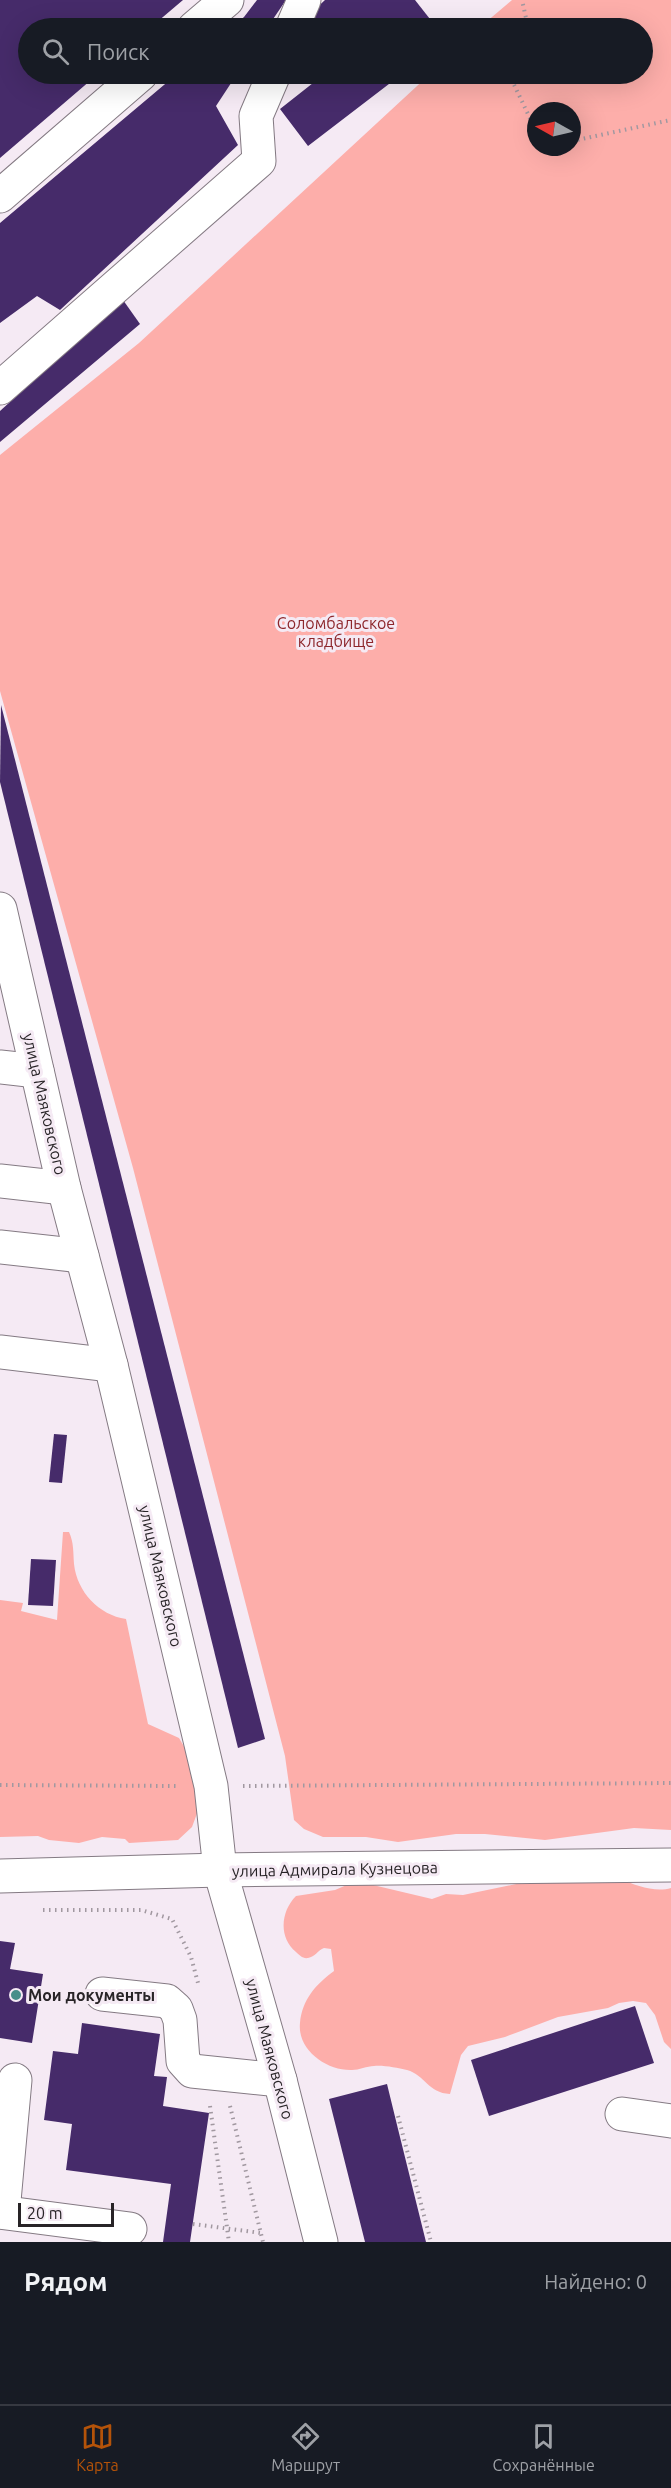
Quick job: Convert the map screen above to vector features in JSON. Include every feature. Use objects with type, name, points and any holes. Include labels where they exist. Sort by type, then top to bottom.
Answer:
[{"type":"main road","points":[[206,18],[227,0]]},
{"type":"main road","points":[[296,18],[304,0]]},
{"type":"main road","points":[[0,196],[129,84]]},
{"type":"main road","points":[[0,388],[259,160],[256,116],[270,84]]},
{"type":"main road","name":"улица Маяковского","points":[[0,909],[64,1188],[111,1365],[211,1786],[220,1870],[280,2080],[321,2242]]},
{"type":"main road","points":[[0,1067],[37,1071]]},
{"type":"main road","points":[[0,1181],[64,1188]]},
{"type":"main road","points":[[0,1247],[82,1256]]},
{"type":"main road","points":[[0,1352],[111,1365]]},
{"type":"main road","name":"улица Адмирала Кузнецова","points":[[0,1876],[220,1870],[671,1865]]},
{"type":"main road","points":[[102,1994],[167,2001],[176,2009],[180,2020],[183,2061],[192,2072],[213,2072],[280,2080]]},
{"type":"main road","points":[[15,2080],[2,2212],[130,2229]]},
{"type":"main road","points":[[622,2114],[671,2121]]},
{"type":"path","points":[[522,0],[526,18]]},
{"type":"path","points":[[514,84],[527,112]]},
{"type":"path","points":[[581,139],[671,120]]},
{"type":"path","points":[[0,1785],[671,1783]]},
{"type":"path","points":[[35,1910],[141,1910],[172,1919],[191,1957],[199,1989]]},
{"type":"path","points":[[213,2072],[229,2242]]},
{"type":"path","points":[[213,2072],[263,2242]]},
{"type":"path","points":[[398,2116],[431,2242]]},
{"type":"path","points":[[193,2224],[261,2233]]},
{"type":"green space","name":"Соломбальское кладбище","points":[[512,0],[671,0],[671,1830],[634,1828],[545,1840],[485,1834],[456,1834],[398,1842],[366,1837],[323,1837],[304,1829],[294,1820],[285,1756],[133,1168],[0,691],[0,455],[139,343],[419,84],[653,84],[653,18],[491,18]]},
{"type":"green space","points":[[63,1532],[69,1532],[71,1536],[76,1574],[85,1593],[107,1613],[126,1619],[148,1724],[179,1738],[189,1755],[199,1808],[192,1827],[178,1840],[129,1843],[125,1839],[102,1837],[79,1843],[49,1840],[38,1836],[0,1837],[0,1600],[23,1603],[21,1611],[57,1620]]},
{"type":"green space","points":[[620,1879],[652,1889],[671,1888],[671,2049],[664,2042],[655,2015],[646,2003],[633,2001],[619,2003],[608,2008],[558,2017],[505,2037],[468,2046],[461,2055],[450,2094],[437,2091],[413,2072],[407,2070],[382,2066],[352,2070],[333,2067],[316,2057],[303,2042],[300,2023],[307,2000],[321,1981],[334,1971],[331,1949],[324,1948],[313,1956],[304,1958],[290,1946],[286,1939],[285,1916],[296,1896],[335,1890],[349,1884],[373,1885],[432,1899],[446,1894],[463,1895],[521,1883]]},
{"type":"building","points":[[0,0],[183,0],[162,18],[18,18],[18,84],[86,84],[0,158]]},
{"type":"building","points":[[257,0],[286,0],[274,18],[244,17]]},
{"type":"building","points":[[325,0],[415,0],[429,18],[312,18],[310,14]]},
{"type":"building","points":[[165,84],[230,84],[216,106],[238,145],[60,310],[37,296],[0,323],[0,223]]},
{"type":"building","points":[[312,84],[389,84],[308,146],[280,109]]},
{"type":"building","points":[[123,300],[140,324],[0,442],[0,411]]},
{"type":"building","points":[[1,705],[265,1739],[238,1748],[0,782]]},
{"type":"building","points":[[54,1434],[67,1435],[62,1483],[49,1482]]},
{"type":"building","points":[[31,1559],[56,1560],[53,1606],[28,1605]]},
{"type":"building","points":[[0,1941],[15,1943],[10,1969],[43,1974],[32,2043],[0,2038]]},
{"type":"building","points":[[635,2006],[654,2063],[489,2116],[471,2060]]},
{"type":"building","points":[[82,2023],[160,2034],[154,2076],[167,2077],[163,2106],[209,2113],[190,2242],[163,2242],[171,2184],[66,2170],[72,2124],[44,2120],[53,2051],[78,2054]]},
{"type":"building","points":[[387,2084],[426,2242],[365,2242],[329,2099]]},
{"type":"place","name":"Мои документы","points":[[16,1995]]}]
